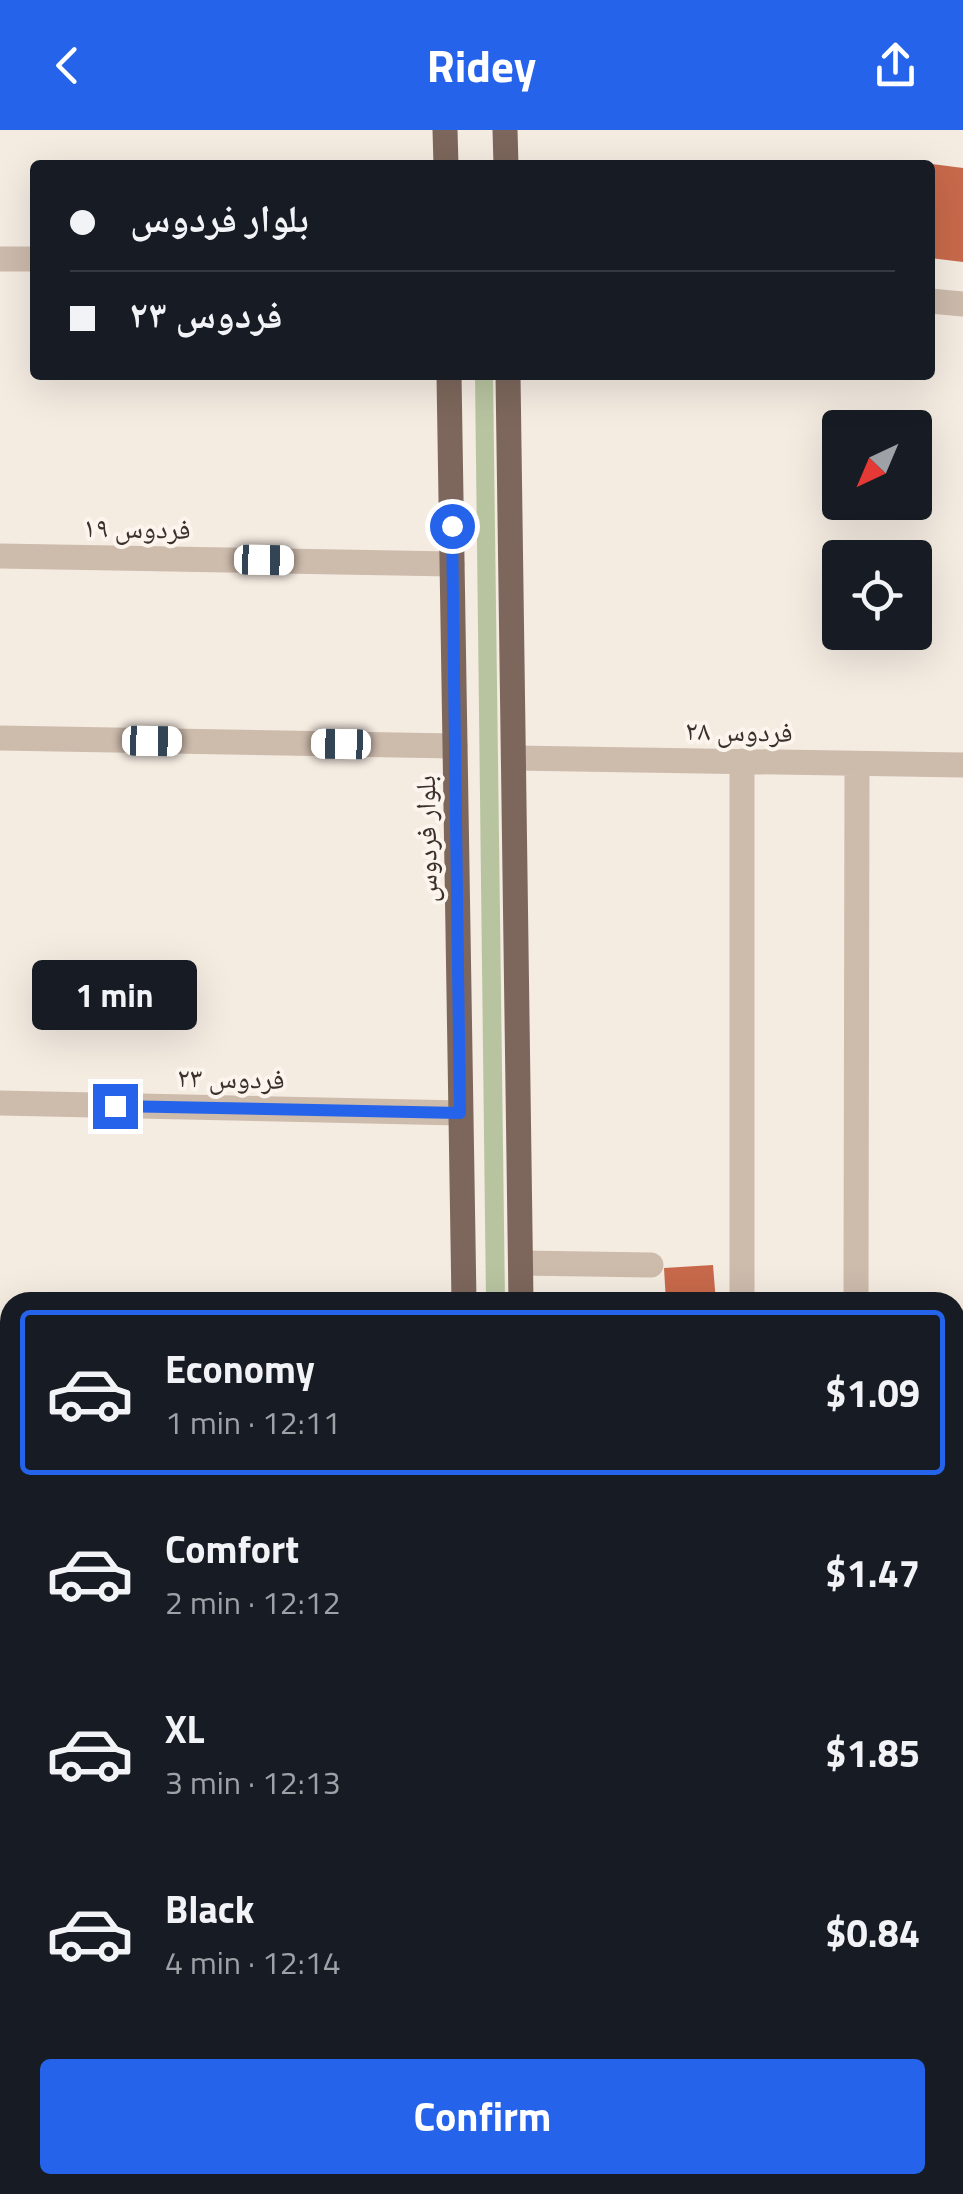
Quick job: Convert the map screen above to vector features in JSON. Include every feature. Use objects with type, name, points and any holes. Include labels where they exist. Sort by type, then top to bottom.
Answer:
[{"type":"main road","points":[[445,130],[446,160]]},
{"type":"main road","points":[[505,130],[506,160]]},
{"type":"main road","name":"بلوار فردوس","points":[[449,380],[464,1292]]},
{"type":"main road","points":[[508,380],[521,1292]]},
{"type":"street","points":[[0,259],[30,259]]},
{"type":"street","points":[[935,301],[963,304]]},
{"type":"street","name":"فردوس ۱۹","points":[[0,556],[452,564]]},
{"type":"street","points":[[0,738],[455,746]]},
{"type":"street","name":"فردوس ۲۸","points":[[514,758],[963,765]]},
{"type":"street","points":[[742,762],[742,1292]]},
{"type":"street","points":[[856,1292],[857,764]]},
{"type":"street","name":"فردوس ۲۳","points":[[0,1104],[460,1113]]},
{"type":"street","points":[[521,1263],[651,1264]]},
{"type":"green space","points":[[475,380],[493,380],[505,1292],[486,1292]]},
{"type":"building","points":[[935,164],[963,168],[963,262],[935,259]]},
{"type":"building","points":[[713,1265],[715,1292],[665,1292],[664,1268]]},
{"type":"route","points":[[115,1106],[460,1113],[452,526]]}]
